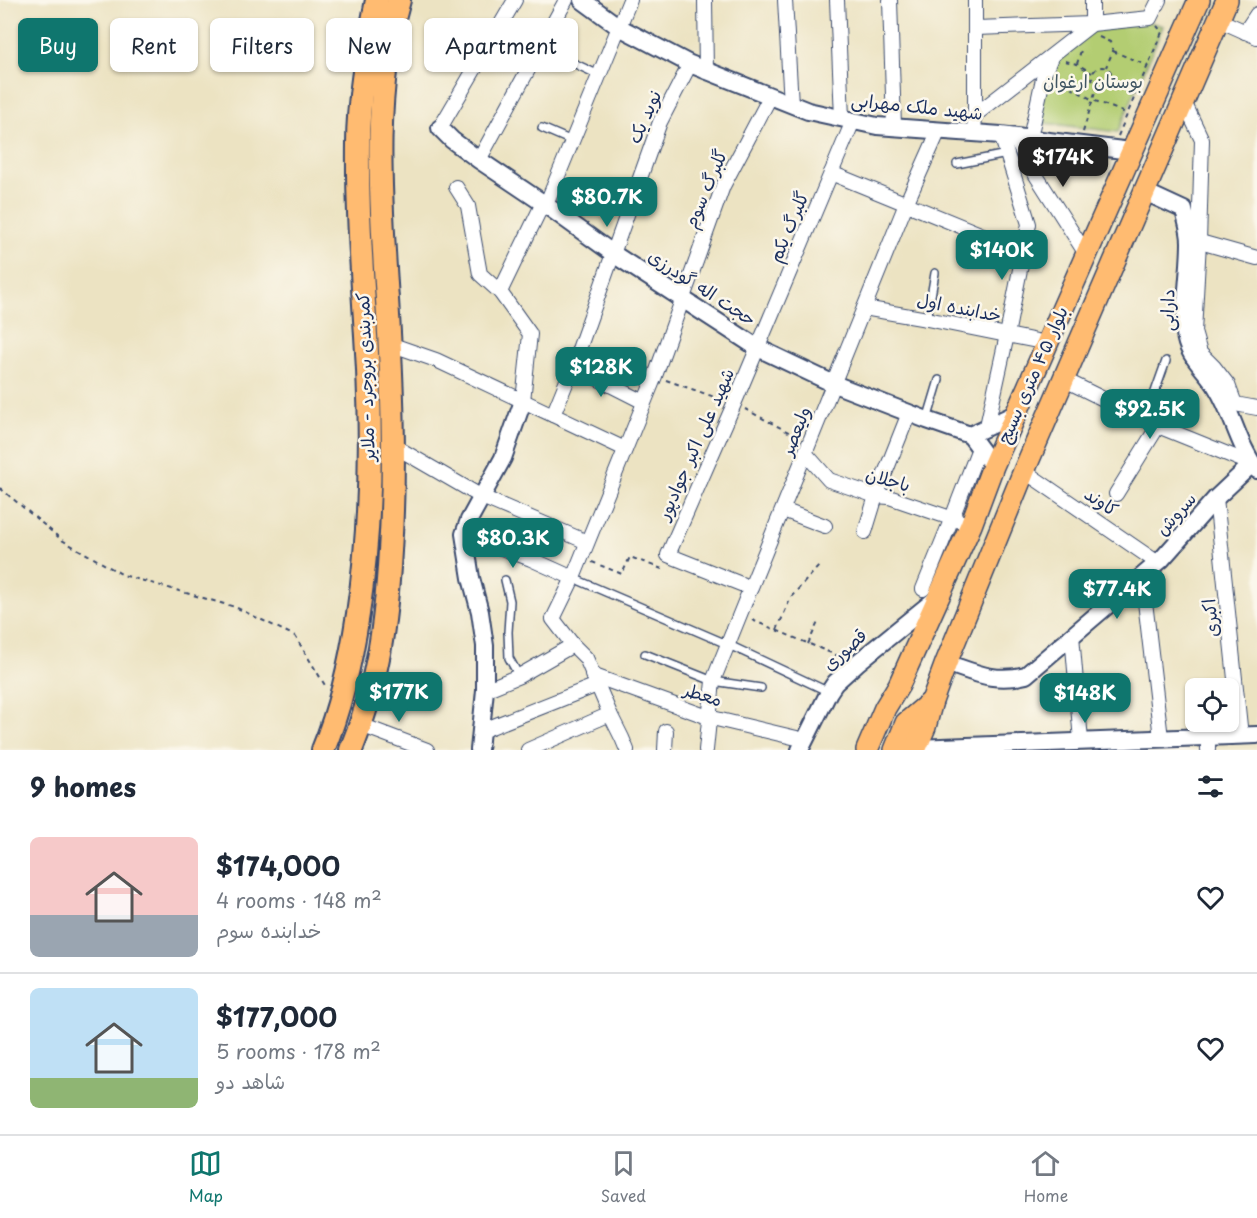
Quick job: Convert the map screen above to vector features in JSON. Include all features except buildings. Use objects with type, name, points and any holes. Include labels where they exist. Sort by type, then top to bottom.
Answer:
[{"type":"highway","name":"کمربندی بروجرد - ملایر","points":[[323,750],[338,708],[350,661],[367,540],[369,415],[360,251],[358,142],[364,71],[377,0]]},
{"type":"highway","name":"کمربندی بروجرد - ملایر","points":[[351,750],[373,685],[386,615],[392,525],[394,446],[382,219],[381,120],[390,39],[399,0]]},
{"type":"main road","name":"بلوار ۴۵ متری بسیج","points":[[867,750],[885,708],[899,685],[930,593],[962,522],[993,466],[1199,0]]},
{"type":"main road","name":"بلوار ۴۵ متری بسیج","points":[[908,749],[925,727],[946,663],[1024,471],[1227,0]]},
{"type":"main road","points":[[899,685],[901,720],[908,749]]},
{"type":"main road","points":[[881,750],[901,720],[932,700]]},
{"type":"street","points":[[440,128],[515,0]]},
{"type":"street","points":[[479,160],[567,0]]},
{"type":"street","name":"شهید ملک مهرابی","points":[[582,0],[619,27],[706,72],[808,111],[877,126],[1015,137],[1131,151]]},
{"type":"street","points":[[500,292],[544,204],[630,0]]},
{"type":"street","points":[[705,0],[706,72]]},
{"type":"street","points":[[785,0],[791,104]]},
{"type":"street","points":[[837,0],[848,119]]},
{"type":"street","points":[[890,0],[894,127]]},
{"type":"street","points":[[974,133],[975,0]]},
{"type":"street","points":[[1092,0],[1092,24]]},
{"type":"street","points":[[976,28],[1092,24],[1150,18],[1159,0]]},
{"type":"street","points":[[1219,20],[1251,35],[1257,14]]},
{"type":"street","points":[[975,115],[1092,24]]},
{"type":"street","points":[[962,522],[975,441],[987,426],[1029,224],[1007,154],[1051,57]]},
{"type":"street","name":"نوید یک","points":[[553,415],[573,366],[660,122],[690,64]]},
{"type":"street","name":"گلبرگ سوم","points":[[573,645],[553,619],[573,578],[655,376],[723,186],[770,97]]},
{"type":"street","points":[[1184,102],[1202,140],[1194,240],[1194,332],[1200,353],[1228,385],[1235,404],[1257,408]]},
{"type":"street","name":"گلبرگ یکم","points":[[758,348],[831,173],[848,119]]},
{"type":"street","name":"حجت اله گودرزی","points":[[440,128],[479,160],[613,253],[758,348],[834,384],[975,441]]},
{"type":"street","name":"ولیعصر","points":[[706,750],[713,681],[906,204],[939,130]]},
{"type":"street","points":[[1015,137],[1032,169],[1086,254]]},
{"type":"street","points":[[831,173],[1024,252]]},
{"type":"street","points":[[456,188],[468,206],[480,274],[500,292],[530,334],[523,401],[502,458],[464,534],[485,646],[485,690],[479,750]]},
{"type":"street","name":"دارابی","points":[[1145,192],[1184,210],[1194,240],[1185,336],[1194,359],[1207,371],[1218,389],[1233,425],[1255,467]]},
{"type":"street","points":[[1194,240],[1257,258]]},
{"type":"street","name":"خدابنده اول","points":[[864,309],[927,319],[1047,344]]},
{"type":"street","points":[[390,345],[436,360],[625,449]]},
{"type":"street","name":"شهید علی اکبر جوادپور","points":[[668,555],[758,348]]},
{"type":"street","points":[[573,366],[644,402]]},
{"type":"street","points":[[1063,379],[1151,423],[1255,467]]},
{"type":"street","points":[[865,532],[876,496],[909,413]]},
{"type":"street","points":[[987,426],[1017,413]]},
{"type":"street","points":[[1116,494],[1151,423]]},
{"type":"street","points":[[975,441],[993,466]]},
{"type":"street","points":[[394,446],[482,497],[587,542]]},
{"type":"street","name":"باجلان","points":[[808,448],[829,480],[876,496],[889,497],[962,522]]},
{"type":"street","name":"سروش","points":[[946,663],[990,677],[1005,679],[1026,675],[1158,563],[1216,498],[1255,467]]},
{"type":"street","name":"کاوند","points":[[1024,471],[1158,563]]},
{"type":"street","name":"اکبری","points":[[1216,498],[1249,735]]},
{"type":"street","points":[[783,510],[825,526]]},
{"type":"street","points":[[464,534],[531,559],[573,578]]},
{"type":"street","points":[[668,555],[751,588]]},
{"type":"street","points":[[1142,576],[1161,738]]},
{"type":"street","name":"قصوری","points":[[803,745],[835,683],[930,593]]},
{"type":"street","points":[[1072,635],[1081,741]]},
{"type":"street","points":[[485,690],[519,676],[573,645],[586,657],[627,750]]},
{"type":"street","points":[[480,731],[595,680]]},
{"type":"street","name":"معطر","points":[[595,680],[803,745]]},
{"type":"street","points":[[528,750],[610,714]]},
{"type":"street","points":[[361,725],[427,750]]},
{"type":"street","points":[[665,750],[666,732]]},
{"type":"street","points":[[908,749],[1081,741],[1125,745],[1161,738],[1208,743],[1249,735]]},
{"type":"lane","points":[[578,65],[600,75]]},
{"type":"lane","points":[[542,128],[572,141]]},
{"type":"lane","points":[[957,164],[1007,154]]},
{"type":"lane","points":[[927,319],[935,273]]},
{"type":"lane","points":[[1151,423],[1166,361]]},
{"type":"lane","points":[[927,420],[939,380]]},
{"type":"lane","points":[[573,578],[729,645],[829,692]]},
{"type":"lane","points":[[505,580],[510,601],[509,658],[519,676]]},
{"type":"lane","points":[[645,654],[713,681],[760,688]]},
{"type":"path","points":[[1109,135],[1119,136],[1162,32],[1150,18]]},
{"type":"path","points":[[1092,24],[1089,36],[1098,36],[1110,42],[1113,51],[1106,67]]},
{"type":"path","points":[[1113,51],[1148,66]]},
{"type":"path","points":[[1051,57],[1077,64],[1092,73]]},
{"type":"path","points":[[1099,67],[1106,67],[1111,72],[1112,80],[1107,86],[1097,86],[1092,81],[1092,73],[1099,67]]},
{"type":"path","points":[[1044,74],[1093,100],[1128,114]]},
{"type":"path","points":[[1112,80],[1138,90]]},
{"type":"path","points":[[1079,144],[1097,86]]},
{"type":"path","points":[[655,376],[734,404],[808,448]]},
{"type":"path","points":[[0,488],[62,540],[123,575],[235,608],[295,636],[338,708]]},
{"type":"path","points":[[581,557],[622,574],[630,557],[662,569],[668,555]]},
{"type":"path","points":[[777,630],[791,597],[819,566]]},
{"type":"path","points":[[741,615],[857,663]]},
{"type":"path","points":[[808,644],[819,620]]},
{"type":"green space","name":"بوستان ارغوان","points":[[1146,21],[1163,26],[1118,132],[1036,122],[1049,73],[1063,51],[1090,31]]}]
